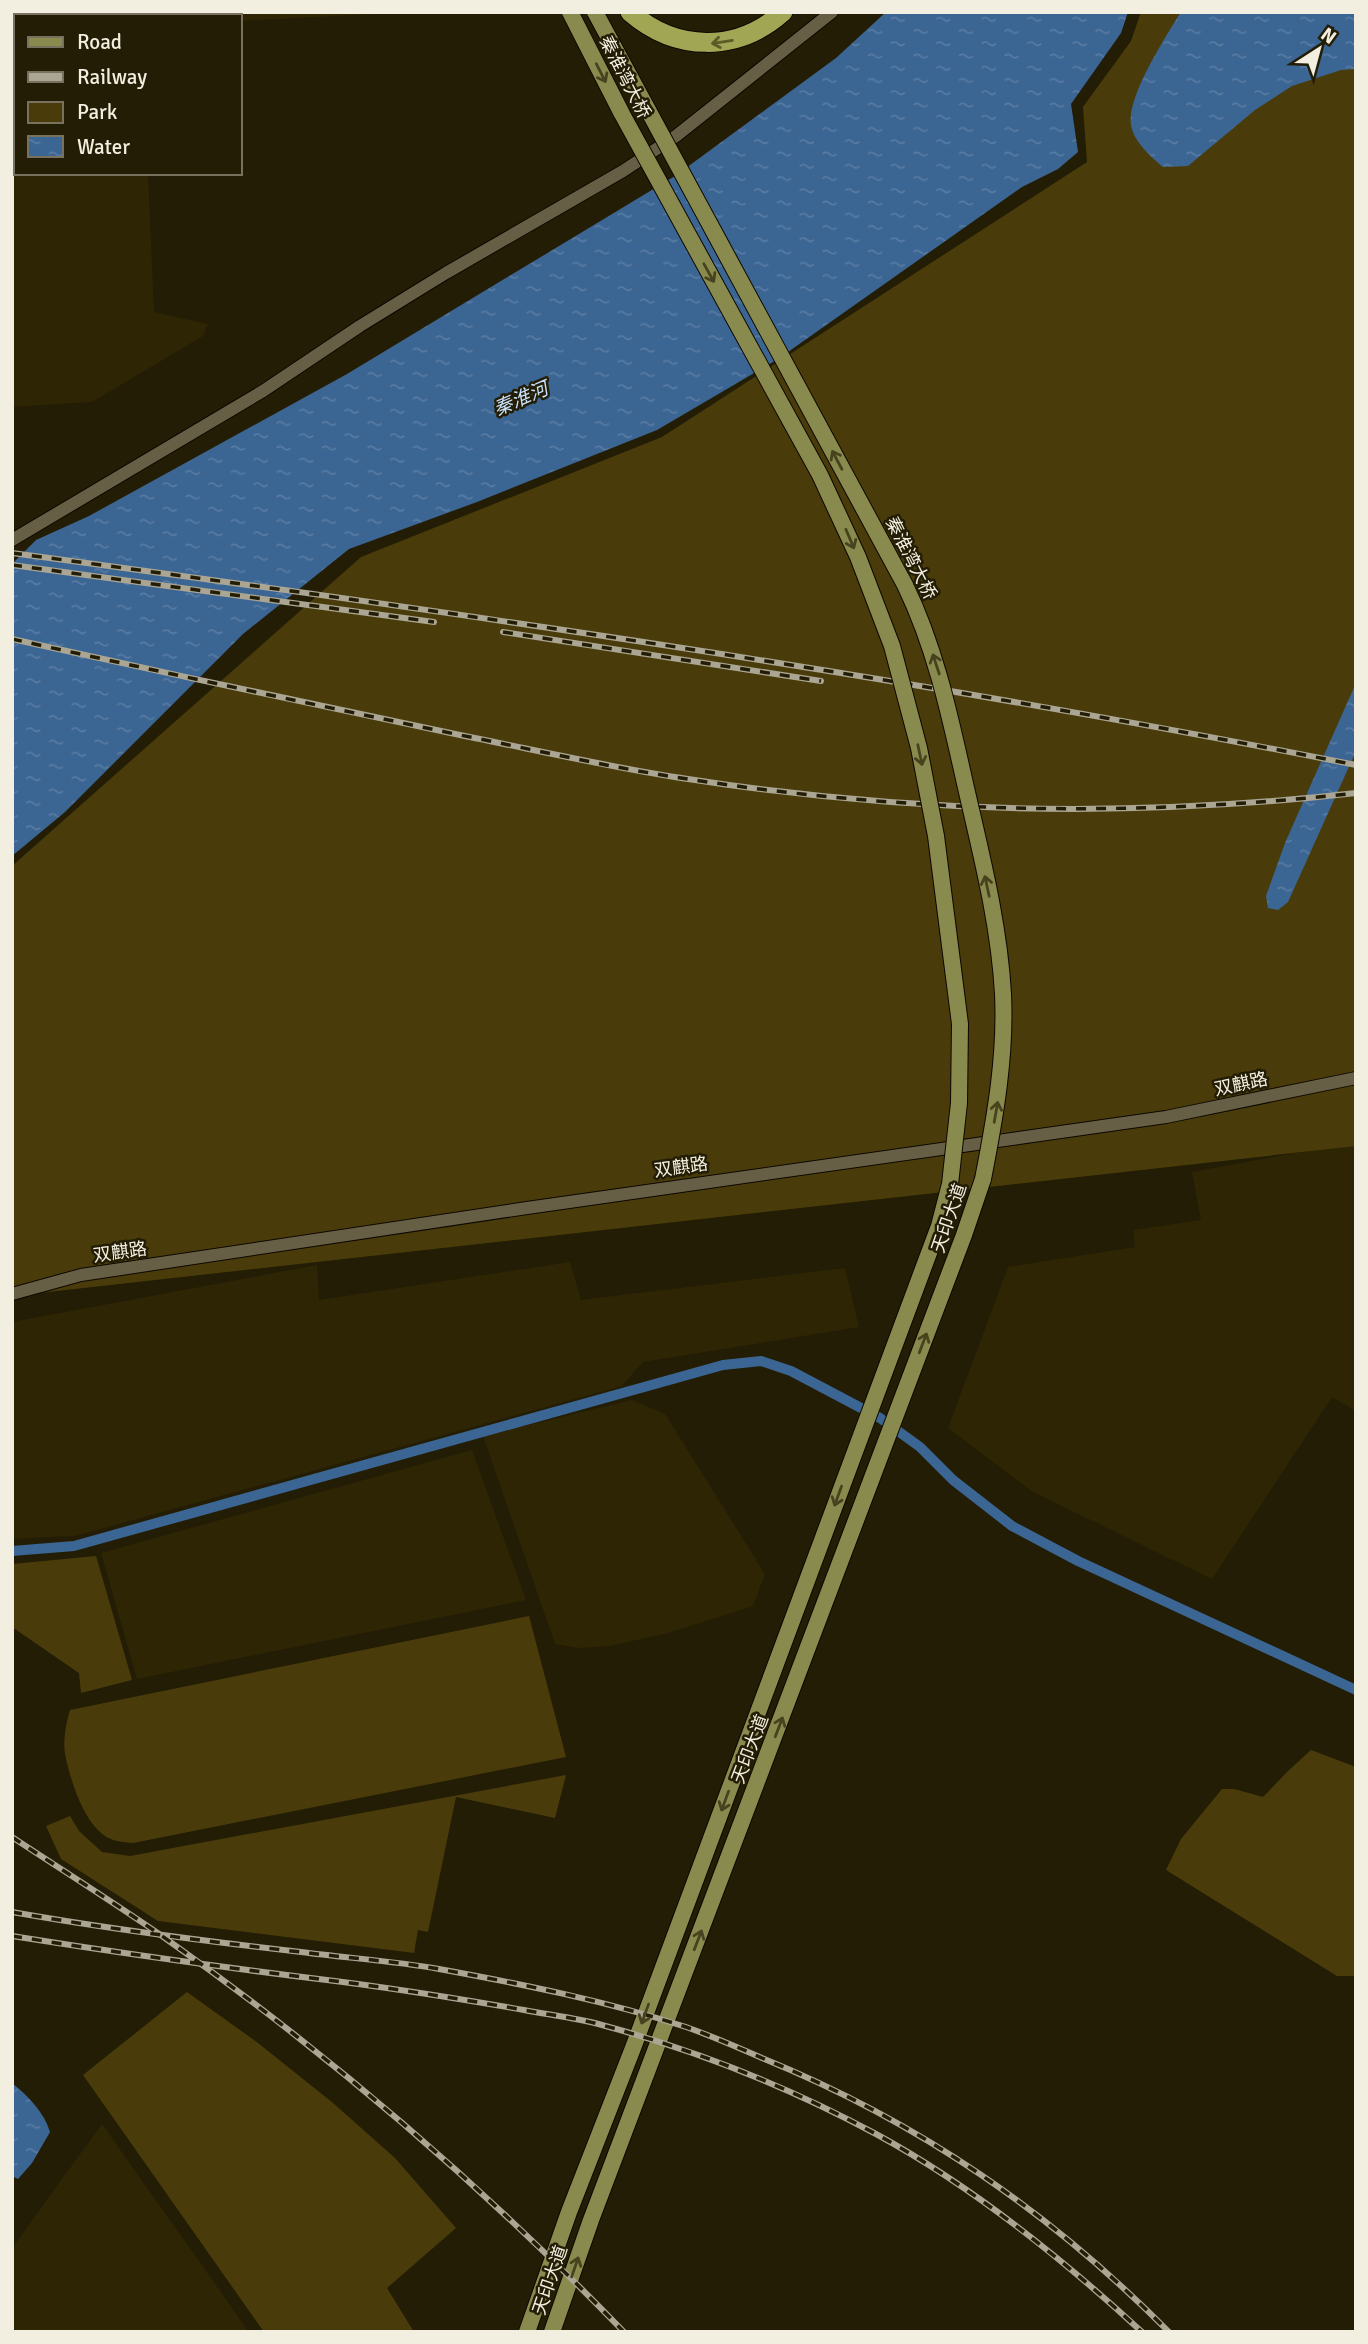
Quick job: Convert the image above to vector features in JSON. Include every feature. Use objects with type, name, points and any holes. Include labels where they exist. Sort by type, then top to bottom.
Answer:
[{"type":"highway","points":[[630,12],[662,33],[686,41],[711,44],[734,40],[755,32],[783,12]]},
{"type":"main road","name":"秦淮湾大桥","points":[[570,12],[622,114],[820,475],[844,525],[892,646],[919,748],[936,836],[958,1012],[961,1064],[950,1184]]},
{"type":"main road","name":"秦淮湾大桥","points":[[595,12],[889,554],[917,610],[939,673],[989,890],[1000,958],[1003,995],[1001,1071],[983,1179]]},
{"type":"main road","name":"天印大道","points":[[552,2332],[591,2220],[983,1179]]},
{"type":"main road","name":"天印大道","points":[[527,2332],[569,2212],[633,2048],[939,1226],[950,1184]]},
{"type":"street","points":[[12,540],[262,391],[446,273],[623,171],[676,136],[832,12]]},
{"type":"street","name":"双麒路","points":[[12,1294],[95,1273],[756,1174],[1166,1117],[1356,1078]]},
{"type":"shaded area","points":[[12,12],[412,12],[242,21],[242,14],[14,14],[14,175],[148,175],[154,312],[208,324],[203,336],[92,402],[12,407]]},
{"type":"shaded area","points":[[1356,1142],[1356,1411],[1332,1397],[1212,1579],[1033,1492],[948,1428],[1008,1267],[1135,1247],[1133,1230],[1201,1220],[1192,1172]]},
{"type":"shaded area","points":[[570,1262],[581,1300],[845,1268],[859,1327],[643,1362],[622,1386],[75,1536],[12,1539],[12,1322],[317,1265],[319,1300]]},
{"type":"shaded area","points":[[632,1400],[665,1414],[765,1574],[753,1606],[668,1633],[610,1646],[579,1648],[555,1644],[483,1436]]},
{"type":"shaded area","points":[[472,1450],[526,1600],[137,1679],[101,1553]]},
{"type":"shaded area","points":[[102,2124],[249,2332],[12,2332],[12,2248]]},
{"type":"green space","points":[[1141,12],[1356,12],[1356,1146],[12,1296],[12,866],[361,557],[662,437],[1087,162],[1083,107],[1131,41]]},
{"type":"green space","points":[[96,1556],[132,1680],[81,1693],[79,1673],[12,1627],[12,1564]]},
{"type":"green space","points":[[529,1616],[566,1757],[133,1843],[113,1840],[102,1834],[80,1802],[64,1749],[70,1710]]},
{"type":"green space","points":[[1311,1750],[1356,1767],[1356,1976],[1337,1976],[1166,1870],[1181,1839],[1222,1789],[1234,1789],[1263,1797]]},
{"type":"green space","points":[[566,1775],[555,1818],[456,1797],[428,1932],[418,1930],[414,1953],[158,1921],[61,1859],[46,1826],[70,1816],[79,1831],[102,1852],[130,1856]]},
{"type":"green space","points":[[187,1992],[258,2043],[333,2103],[395,2158],[456,2228],[387,2288],[414,2332],[264,2332],[83,2075]]},
{"type":"water","name":"秦淮河","points":[[886,12],[1128,12],[1121,33],[1071,104],[1078,152],[1058,169],[1022,187],[778,359],[657,430],[477,502],[349,549],[243,634],[65,812],[12,856],[12,564],[36,540],[89,516],[347,374],[675,176],[836,58]]},
{"type":"water","points":[[1181,12],[1356,12],[1356,69],[1341,70],[1292,86],[1255,110],[1188,166],[1163,167],[1135,137],[1131,113],[1148,67]]},
{"type":"water","points":[[1356,683],[1356,751],[1288,902],[1278,910],[1268,908],[1266,896],[1285,843]]},
{"type":"water","points":[[12,2083],[35,2105],[50,2132],[32,2163],[18,2179],[12,2176]]},
{"type":"waterway","points":[[12,1551],[74,1546],[723,1365],[761,1361],[791,1371],[880,1418],[920,1447],[953,1480],[1012,1526],[1078,1561],[1356,1690]]},
{"type":"railway","points":[[12,553],[518,623],[854,675],[1356,765]]},
{"type":"railway","points":[[12,565],[434,622]]},
{"type":"railway","points":[[503,632],[821,681]]},
{"type":"railway","points":[[12,639],[603,764],[660,775],[771,790],[938,805],[1106,809],[1273,801],[1356,793]]},
{"type":"railway","points":[[12,1837],[162,1936],[344,2074],[460,2173],[624,2332]]},
{"type":"railway","points":[[12,1912],[156,1934],[439,1969],[595,2001],[696,2030],[820,2083],[928,2141],[980,2174],[1077,2248],[1124,2288],[1169,2332]]},
{"type":"railway","points":[[12,1936],[406,1991],[563,2017],[673,2046],[810,2101],[911,2154],[1015,2225],[1142,2332]]}]
